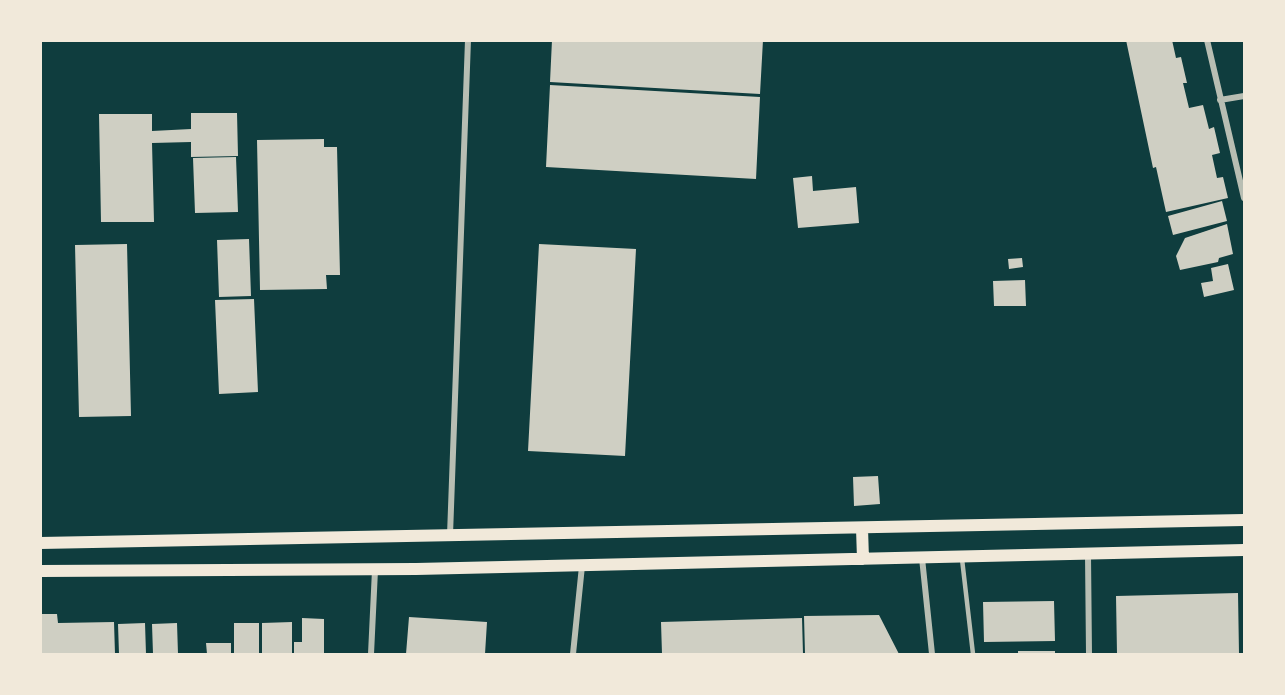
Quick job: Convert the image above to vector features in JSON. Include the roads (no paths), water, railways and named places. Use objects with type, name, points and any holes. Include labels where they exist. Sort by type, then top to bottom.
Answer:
[{"type":"main road","points":[[40,543],[1245,520]]},
{"type":"main road","points":[[862,528],[863,559]]},
{"type":"main road","points":[[40,571],[375,570],[1245,550]]},
{"type":"street","points":[[450,536],[468,40]]},
{"type":"street","points":[[1208,40],[1220,100],[1245,198]]},
{"type":"street","points":[[1220,100],[1245,96]]},
{"type":"street","points":[[1088,555],[1089,654]]},
{"type":"street","points":[[922,558],[932,654]]},
{"type":"street","points":[[573,654],[582,566]]},
{"type":"street","points":[[371,654],[375,570]]},
{"type":"lane","points":[[962,556],[973,654]]}]
